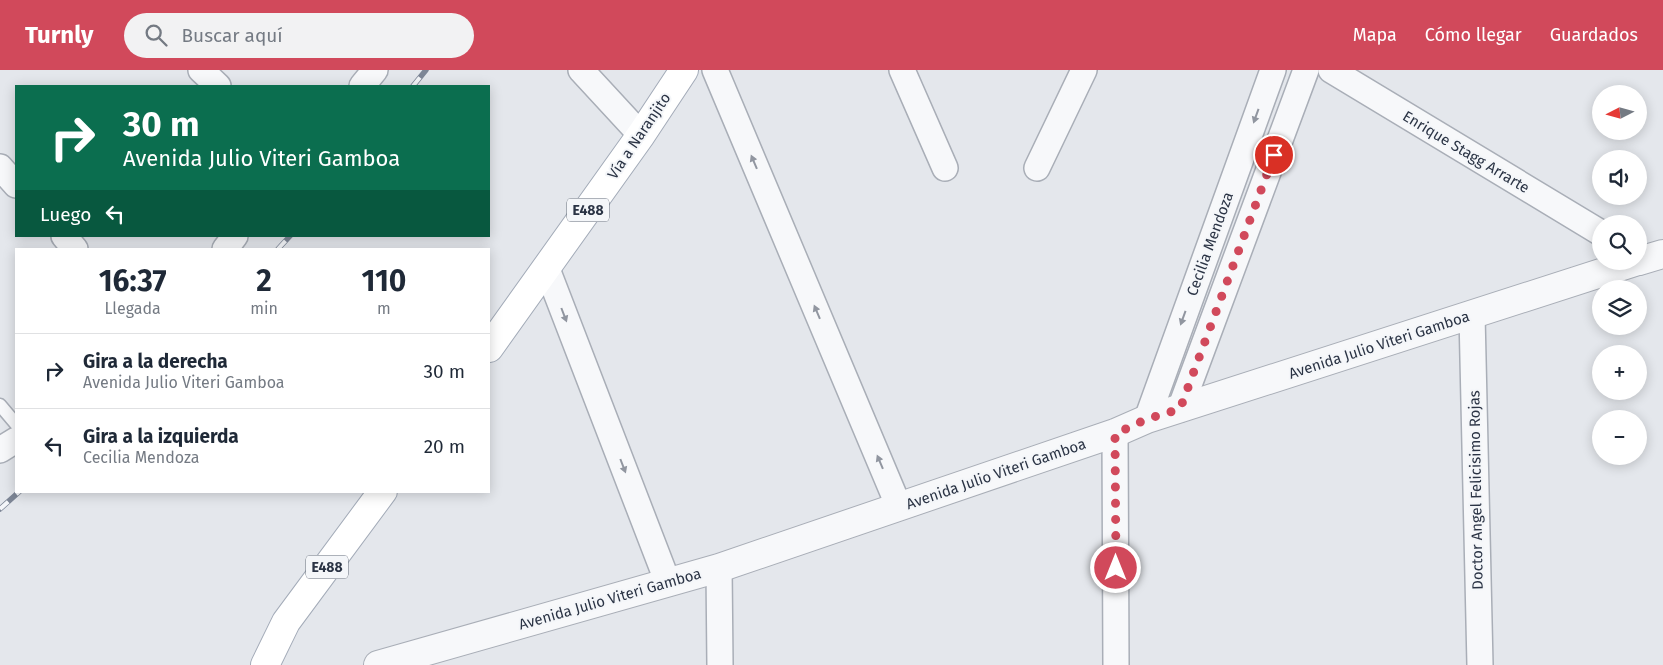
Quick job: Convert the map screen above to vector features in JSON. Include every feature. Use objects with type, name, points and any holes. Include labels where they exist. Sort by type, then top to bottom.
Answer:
[{"type":"main road","name":"Vía a Naranjito","points":[[490,347],[641,135],[684,70]]},
{"type":"main road","name":"E488","points":[[266,665],[286,622],[382,493]]},
{"type":"street","points":[[201,70],[217,85]]},
{"type":"street","points":[[363,85],[376,70]]},
{"type":"street","points":[[581,70],[641,135]]},
{"type":"street","points":[[715,70],[899,507]]},
{"type":"street","points":[[902,70],[945,168]]},
{"type":"street","points":[[1037,168],[1084,70]]},
{"type":"street","name":"Cecilia Mendoza","points":[[1147,419],[1273,70]]},
{"type":"street","name":"Cecilia Mendoza","points":[[1180,409],[1306,70]]},
{"type":"street","name":"Enrique Stagg Arrarte","points":[[1331,70],[1592,228]]},
{"type":"street","points":[[0,167],[15,184]]},
{"type":"street","points":[[65,237],[74,248]]},
{"type":"street","points":[[226,248],[234,237]]},
{"type":"street","points":[[547,269],[668,583]]},
{"type":"street","name":"Avenida Julio Viteri Gamboa","points":[[378,665],[719,568],[1115,434],[1147,419],[1609,270]]},
{"type":"street","name":"Doctor Angel Felicisimo Rojas","points":[[1472,315],[1480,665]]},
{"type":"street","points":[[1115,434],[1116,665]]},
{"type":"street","points":[[0,450],[15,441]]},
{"type":"street","points":[[719,568],[720,665]]},
{"type":"lane","points":[[0,405],[15,423]]},
{"type":"railway","points":[[414,85],[426,70]]},
{"type":"railway","points":[[279,248],[289,237]]},
{"type":"railway","points":[[0,509],[18,493]]},
{"type":"route","points":[[1116,568],[1115,434],[1147,419],[1180,409],[1274,155]]}]
